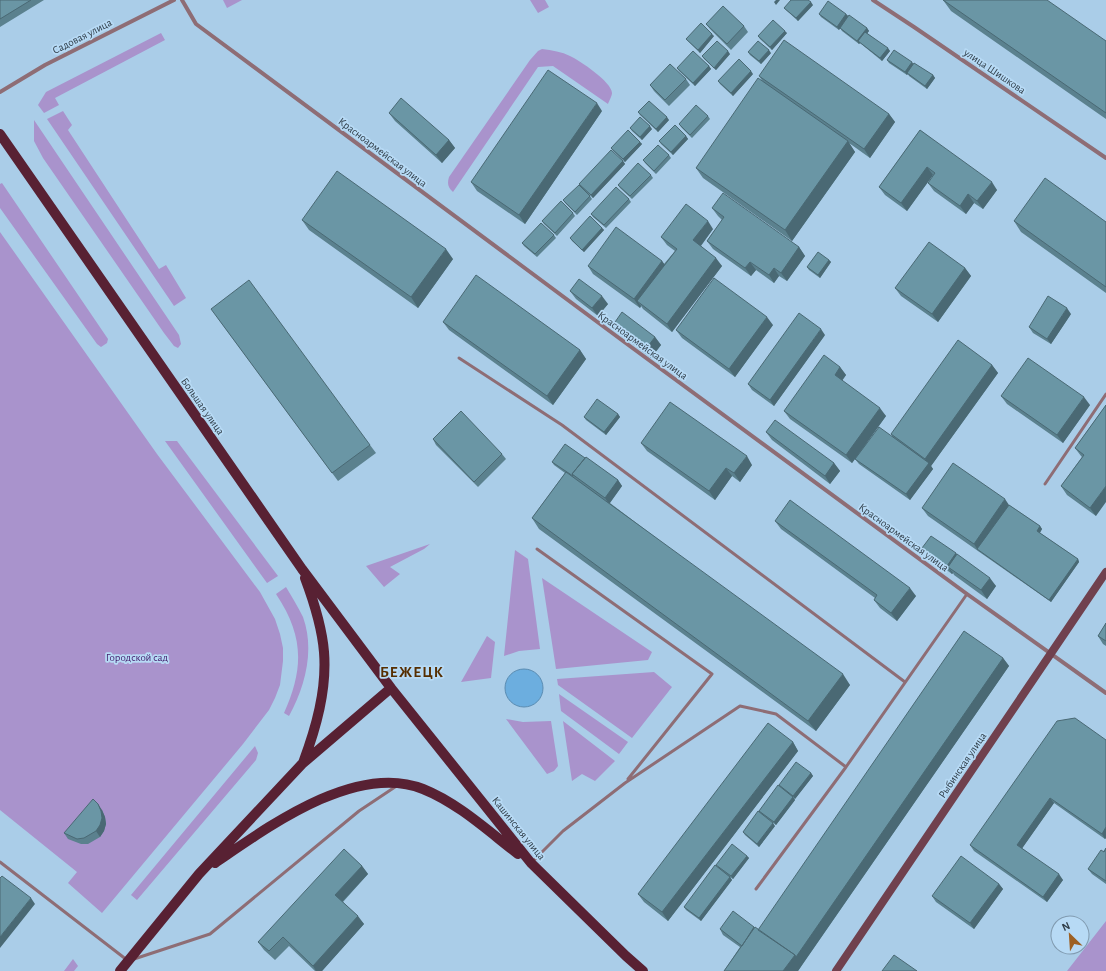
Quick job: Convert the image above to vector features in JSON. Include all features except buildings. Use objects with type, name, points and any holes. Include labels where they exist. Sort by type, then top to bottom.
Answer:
[{"type":"main road","name":"Большая улица","points":[[0,134],[302,569],[391,688]]},
{"type":"main road","points":[[302,569],[313,599],[320,627],[324,653],[322,696],[318,717],[302,764]]},
{"type":"main road","name":"Рыбинская улица","points":[[836,971],[1106,572]]},
{"type":"main road","points":[[120,971],[199,874],[302,764],[391,688]]},
{"type":"main road","name":"Кашинская улица","points":[[391,688],[531,863],[643,971]]},
{"type":"main road","points":[[199,874],[250,839],[316,800],[337,792],[381,783],[400,784],[422,789],[444,800],[531,863]]},
{"type":"street","name":"Садовая улица","points":[[0,92],[45,65],[174,0]]},
{"type":"street","name":"Красноармейская улица","points":[[182,0],[196,24],[629,346],[967,594],[1106,693]]},
{"type":"street","name":"улица Шишкова","points":[[873,0],[1106,158]]},
{"type":"lane","points":[[459,358],[562,425],[905,682]]},
{"type":"lane","points":[[1045,484],[1106,394]]},
{"type":"lane","points":[[537,549],[712,674],[625,782]]},
{"type":"lane","points":[[756,889],[846,767],[967,594]]},
{"type":"lane","points":[[531,863],[563,831],[625,782],[740,706],[776,714],[846,767]]},
{"type":"lane","points":[[0,862],[128,961],[210,934],[359,811],[400,784]]},
{"type":"green space","points":[[223,0],[242,0],[227,8]]},
{"type":"green space","points":[[530,0],[545,0],[549,7],[538,13]]},
{"type":"green space","points":[[161,33],[165,40],[55,98],[59,105],[44,113],[38,105],[46,92]]},
{"type":"green space","points":[[542,49],[557,51],[574,58],[594,72],[611,88],[612,94],[608,104],[553,66],[538,67],[453,192],[448,185],[449,177],[530,60],[538,51]]},
{"type":"green space","points":[[63,111],[72,125],[68,130],[159,269],[166,265],[186,298],[174,306],[47,119]]},
{"type":"green space","points":[[34,120],[179,335],[181,344],[178,348],[174,346],[164,333],[43,158],[34,141]]},
{"type":"green space","points":[[2,183],[108,339],[107,343],[101,347],[97,344],[0,208],[0,184]]},
{"type":"green space","name":"Городской сад","points":[[0,232],[157,454],[260,592],[275,619],[283,648],[280,685],[269,710],[243,744],[102,913],[68,883],[77,872],[0,810]]},
{"type":"green space","points":[[165,441],[177,441],[278,576],[267,583]]},
{"type":"green space","points":[[430,544],[424,549],[390,567],[400,574],[384,587],[366,566]]},
{"type":"green space","points":[[515,550],[528,559],[540,649],[519,651],[504,656]]},
{"type":"green space","points":[[542,578],[652,652],[648,660],[556,669]]},
{"type":"green space","points":[[286,587],[303,617],[308,642],[308,655],[304,681],[289,716],[284,713],[291,697],[295,681],[298,667],[298,652],[292,624],[276,594]]},
{"type":"green space","points":[[487,636],[495,642],[491,678],[461,682]]},
{"type":"green space","points":[[654,672],[672,687],[632,738],[558,685],[557,679]]},
{"type":"green space","points":[[559,694],[628,742],[619,754],[561,711]]},
{"type":"green space","points":[[506,719],[523,722],[551,721],[558,766],[554,771],[547,774]]},
{"type":"green space","points":[[563,721],[615,761],[595,781],[582,774],[572,781]]},
{"type":"green space","points":[[255,746],[258,753],[256,760],[137,900],[131,895]]},
{"type":"green space","points":[[1106,921],[1106,971],[1067,971],[1079,955],[1090,955],[1090,942]]},
{"type":"green space","points":[[73,959],[78,966],[74,971],[64,971]]},
{"type":"water","points":[[524,669],[534,672],[540,678],[543,688],[540,698],[534,704],[524,707],[514,704],[508,698],[505,688],[508,678],[514,672]]},
{"type":"district","name":"БЕЖЕЦК","points":[[412,672]]}]
